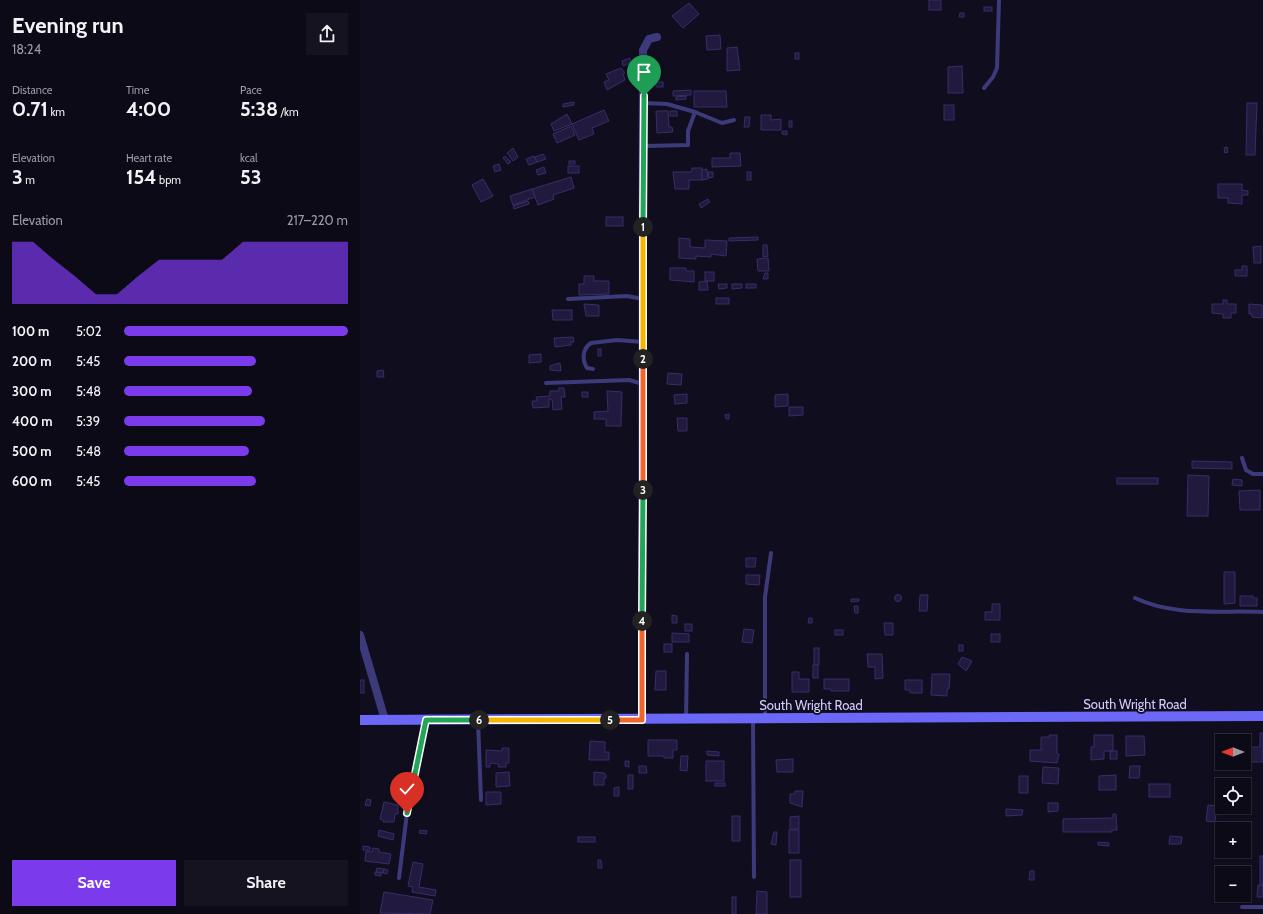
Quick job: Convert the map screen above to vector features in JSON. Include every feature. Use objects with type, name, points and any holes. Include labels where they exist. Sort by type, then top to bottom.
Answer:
[{"type":"main road","name":"South Wright Road","points":[[360,720],[642,720],[1263,716]]},
{"type":"street","points":[[642,720],[643,50],[649,39],[657,37]]},
{"type":"street","points":[[360,636],[385,720]]},
{"type":"lane","points":[[984,88],[993,77],[997,68],[999,0]]},
{"type":"lane","points":[[644,103],[667,104],[695,112],[722,123],[734,120]]},
{"type":"lane","points":[[644,146],[688,145],[688,131],[695,112]]},
{"type":"lane","points":[[568,299],[627,296],[643,300]]},
{"type":"lane","points":[[593,369],[587,368],[584,362],[584,350],[591,342],[616,340],[643,342]]},
{"type":"lane","points":[[546,383],[629,380],[643,384]]},
{"type":"lane","points":[[1242,458],[1246,470],[1249,472],[1263,474]]},
{"type":"lane","points":[[765,719],[765,597],[771,553]]},
{"type":"lane","points":[[1136,598],[1152,606],[1188,611],[1263,612]]},
{"type":"lane","points":[[686,719],[687,654]]},
{"type":"lane","points":[[753,719],[754,877]]},
{"type":"lane","points":[[399,878],[407,813],[426,720]]},
{"type":"lane","points":[[478,720],[481,800]]},
{"type":"lane","points":[[1242,907],[1263,907]]},
{"type":"building","points":[[929,0],[941,0],[941,10],[929,10]]},
{"type":"building","points":[[689,3],[699,14],[683,28],[672,16]]},
{"type":"building","points":[[984,7],[992,7],[992,11],[984,11]]},
{"type":"building","points":[[960,13],[964,13],[964,17],[959,17]]},
{"type":"building","points":[[720,35],[721,49],[707,50],[706,36]]},
{"type":"building","points":[[737,47],[740,70],[727,71],[727,48]]},
{"type":"building","points":[[795,53],[799,53],[799,59],[795,59]]},
{"type":"building","points":[[630,58],[631,63],[623,66],[622,61]]},
{"type":"building","points":[[962,66],[963,93],[948,93],[948,67]]},
{"type":"building","points":[[621,68],[625,73],[623,74],[625,80],[607,90],[604,82],[609,80],[606,74]]},
{"type":"building","points":[[656,82],[663,82],[663,87],[656,87]]},
{"type":"building","points":[[691,90],[691,95],[673,96],[673,91]]},
{"type":"building","points":[[694,91],[726,91],[727,107],[694,107]]},
{"type":"building","points":[[686,96],[686,99],[676,100],[676,97]]},
{"type":"building","points":[[574,102],[574,105],[563,107],[563,104]]},
{"type":"building","points":[[1247,103],[1257,103],[1255,155],[1246,155]]},
{"type":"building","points":[[944,105],[954,105],[954,120],[944,120]]},
{"type":"building","points":[[604,110],[609,121],[592,128],[594,134],[579,140],[572,124]]},
{"type":"building","points":[[656,111],[668,111],[669,127],[672,127],[673,132],[657,133]]},
{"type":"building","points":[[670,111],[677,111],[677,116],[670,116]]},
{"type":"building","points":[[567,114],[572,124],[554,131],[551,124]]},
{"type":"building","points":[[761,115],[771,115],[771,120],[781,119],[781,130],[761,130]]},
{"type":"building","points":[[745,117],[750,117],[749,127],[744,127]]},
{"type":"building","points":[[789,121],[792,121],[792,127],[789,127]]},
{"type":"building","points":[[571,126],[575,135],[557,143],[553,134]]},
{"type":"building","points":[[782,131],[787,131],[787,135],[782,134]]},
{"type":"building","points":[[1227,147],[1228,152],[1225,153],[1224,148]]},
{"type":"building","points":[[513,148],[518,157],[513,161],[507,153]]},
{"type":"building","points":[[730,153],[740,153],[741,166],[712,167],[712,158],[730,158]]},
{"type":"building","points":[[543,154],[546,159],[537,162],[535,157]]},
{"type":"building","points":[[505,156],[511,162],[508,164],[503,158]]},
{"type":"building","points":[[534,156],[537,162],[529,165],[526,159]]},
{"type":"building","points":[[569,161],[575,161],[575,164],[569,164]]},
{"type":"building","points":[[499,164],[501,170],[495,172],[493,166]]},
{"type":"building","points":[[568,166],[579,166],[579,173],[568,173]]},
{"type":"building","points":[[544,167],[546,173],[538,175],[536,170]]},
{"type":"building","points":[[692,168],[702,168],[702,180],[689,180],[689,189],[675,189],[673,172],[691,172]]},
{"type":"building","points":[[707,169],[708,179],[702,180],[702,170]]},
{"type":"building","points":[[708,172],[713,172],[713,177],[709,178]]},
{"type":"building","points":[[747,172],[751,172],[751,180],[747,180]]},
{"type":"building","points":[[571,177],[574,188],[553,195],[554,199],[538,205],[532,189]]},
{"type":"building","points":[[483,179],[493,196],[481,202],[472,185]]},
{"type":"building","points":[[1218,184],[1242,184],[1242,190],[1248,191],[1248,195],[1242,195],[1242,204],[1228,203],[1228,198],[1218,198]]},
{"type":"building","points":[[532,189],[535,197],[513,205],[510,196]]},
{"type":"building","points":[[708,199],[710,202],[701,208],[699,204]]},
{"type":"building","points":[[528,201],[529,204],[514,209],[513,206]]},
{"type":"building","points":[[606,217],[623,217],[623,226],[606,226]]},
{"type":"building","points":[[758,237],[758,240],[729,241],[729,238]]},
{"type":"building","points":[[679,238],[690,239],[690,247],[705,248],[705,240],[727,241],[726,256],[711,254],[711,257],[696,256],[696,259],[679,258]]},
{"type":"building","points":[[763,245],[767,245],[768,256],[763,257]]},
{"type":"building","points":[[1261,246],[1261,263],[1254,263],[1253,247]]},
{"type":"building","points":[[768,258],[769,271],[758,271],[757,259]]},
{"type":"building","points":[[1242,266],[1247,266],[1247,276],[1235,276],[1235,270],[1242,270]]},
{"type":"building","points":[[670,268],[686,268],[686,271],[694,271],[694,282],[670,280]]},
{"type":"building","points":[[705,272],[714,272],[714,281],[705,281]]},
{"type":"building","points":[[765,273],[768,273],[768,279],[763,279]]},
{"type":"building","points":[[584,276],[594,276],[594,281],[609,281],[609,294],[579,295],[579,284],[584,284]]},
{"type":"building","points":[[707,281],[708,290],[699,290],[699,282]]},
{"type":"building","points":[[718,284],[727,284],[727,288],[719,289]]},
{"type":"building","points":[[732,284],[742,284],[742,288],[732,289]]},
{"type":"building","points":[[746,284],[756,284],[756,288],[746,288]]},
{"type":"building","points":[[716,298],[729,298],[729,304],[716,304]]},
{"type":"building","points":[[1223,300],[1227,300],[1227,304],[1236,304],[1236,313],[1231,313],[1231,318],[1223,318],[1223,314],[1212,313],[1212,304],[1223,304]]},
{"type":"building","points":[[584,304],[599,305],[599,316],[586,316]]},
{"type":"building","points":[[1249,304],[1262,305],[1262,318],[1252,317],[1252,314],[1249,314]]},
{"type":"building","points":[[552,310],[572,310],[572,320],[553,320]]},
{"type":"building","points":[[573,337],[574,342],[571,342],[571,345],[555,347],[554,338]]},
{"type":"building","points":[[598,349],[601,349],[601,356],[598,356]]},
{"type":"building","points":[[541,354],[541,362],[529,363],[529,355]]},
{"type":"building","points":[[560,363],[561,371],[550,370],[550,366]]},
{"type":"building","points":[[383,370],[384,377],[377,377],[377,371]]},
{"type":"building","points":[[668,373],[682,374],[681,385],[667,384]]},
{"type":"building","points":[[559,388],[564,388],[565,397],[561,397],[562,409],[553,410],[552,399],[549,399],[549,407],[533,408],[532,401],[537,401],[536,397],[550,396],[550,391],[559,391]]},
{"type":"building","points":[[607,391],[622,392],[621,426],[606,426],[606,419],[594,419],[594,412],[608,411]]},
{"type":"building","points":[[582,392],[588,392],[588,397],[582,397]]},
{"type":"building","points":[[687,394],[687,403],[675,404],[674,395]]},
{"type":"building","points":[[788,394],[788,406],[775,407],[775,395]]},
{"type":"building","points":[[789,407],[803,407],[803,415],[789,416]]},
{"type":"building","points":[[729,414],[729,419],[726,419],[725,415]]},
{"type":"building","points":[[677,418],[687,418],[687,431],[678,431]]},
{"type":"building","points":[[1192,461],[1232,462],[1232,469],[1192,468]]},
{"type":"building","points":[[1188,475],[1209,476],[1208,516],[1187,516]]},
{"type":"building","points":[[1117,478],[1158,478],[1158,484],[1117,484]]},
{"type":"building","points":[[1233,479],[1242,480],[1242,486],[1232,485]]},
{"type":"building","points":[[1260,490],[1260,510],[1240,510],[1239,491]]},
{"type":"building","points":[[746,558],[756,558],[755,567],[746,567]]},
{"type":"building","points":[[1224,572],[1235,572],[1235,603],[1224,604]]},
{"type":"building","points":[[746,575],[760,575],[759,585],[746,584]]},
{"type":"building","points":[[898,595],[901,598],[898,601],[895,598]]},
{"type":"building","points":[[920,595],[928,595],[927,611],[919,611]]},
{"type":"building","points":[[1240,596],[1253,596],[1253,598],[1257,598],[1257,606],[1240,606]]},
{"type":"building","points":[[851,599],[859,599],[859,601],[851,602]]},
{"type":"building","points":[[992,604],[1000,604],[1000,620],[985,620],[985,612],[992,612]]},
{"type":"building","points":[[854,606],[858,606],[858,613],[855,613]]},
{"type":"building","points":[[672,615],[677,616],[677,623],[672,623]]},
{"type":"building","points":[[809,618],[812,618],[812,623],[808,623]]},
{"type":"building","points":[[884,623],[893,623],[893,635],[885,635]]},
{"type":"building","points":[[685,624],[692,624],[692,631],[685,631]]},
{"type":"building","points":[[744,629],[754,630],[752,643],[742,642]]},
{"type":"building","points":[[835,630],[843,630],[843,635],[835,635]]},
{"type":"building","points":[[672,633],[689,634],[689,642],[672,642]]},
{"type":"building","points":[[991,634],[1000,634],[1000,642],[991,642]]},
{"type":"building","points":[[664,644],[672,644],[672,652],[664,652]]},
{"type":"building","points":[[959,645],[963,645],[963,651],[959,651]]},
{"type":"building","points":[[814,648],[819,648],[819,665],[814,665]]},
{"type":"building","points":[[867,654],[882,654],[883,678],[875,679],[875,667],[868,667]]},
{"type":"building","points":[[962,657],[972,661],[966,671],[958,664]]},
{"type":"building","points":[[813,665],[818,665],[818,678],[813,678]]},
{"type":"building","points":[[656,671],[666,671],[666,690],[655,690]]},
{"type":"building","points":[[792,672],[799,672],[799,679],[809,679],[809,692],[792,692]]},
{"type":"building","points":[[932,674],[950,674],[947,696],[931,695]]},
{"type":"building","points":[[824,679],[849,679],[849,691],[831,691],[831,689],[824,689]]},
{"type":"building","points":[[360,680],[364,680],[364,693],[360,693]]},
{"type":"building","points":[[905,680],[922,680],[922,693],[910,693],[910,690],[905,690]]},
{"type":"building","points":[[1260,733],[1263,733],[1263,762],[1251,762],[1251,747],[1260,747]]},
{"type":"building","points":[[1049,735],[1057,735],[1057,754],[1059,754],[1057,763],[1030,761],[1030,750],[1041,750],[1041,737],[1050,737]]},
{"type":"building","points":[[1094,735],[1113,735],[1113,751],[1104,751],[1104,759],[1091,760],[1091,747],[1094,747]]},
{"type":"building","points":[[1126,736],[1144,736],[1145,755],[1126,756]]},
{"type":"building","points":[[648,740],[677,740],[677,750],[673,750],[673,758],[664,758],[664,756],[648,756]]},
{"type":"building","points":[[590,741],[605,742],[605,752],[609,752],[609,760],[589,760]]},
{"type":"building","points":[[502,748],[509,748],[509,763],[506,763],[506,767],[498,767],[499,764],[490,763],[490,767],[486,767],[486,750],[502,751]]},
{"type":"building","points":[[707,751],[719,752],[719,756],[707,755]]},
{"type":"building","points":[[1110,751],[1117,751],[1117,759],[1110,759]]},
{"type":"building","points":[[681,756],[688,756],[687,771],[680,770]]},
{"type":"building","points":[[793,759],[793,772],[777,772],[776,760]]},
{"type":"building","points":[[625,761],[629,761],[629,767],[625,766]]},
{"type":"building","points":[[706,761],[724,761],[724,781],[706,781]]},
{"type":"building","points":[[639,766],[646,766],[647,773],[639,773]]},
{"type":"building","points":[[1130,766],[1140,766],[1139,778],[1129,778]]},
{"type":"building","points":[[1043,767],[1059,768],[1058,784],[1042,783]]},
{"type":"building","points":[[509,772],[510,786],[496,787],[496,773]]},
{"type":"building","points":[[594,772],[604,773],[606,775],[606,778],[604,778],[604,785],[594,785]]},
{"type":"building","points":[[628,775],[633,775],[633,789],[628,789]]},
{"type":"building","points":[[1116,775],[1116,790],[1099,790],[1099,776]]},
{"type":"building","points":[[1019,776],[1028,776],[1028,793],[1019,793]]},
{"type":"building","points":[[715,783],[725,783],[725,786],[715,786]]},
{"type":"building","points":[[1149,784],[1170,784],[1170,797],[1149,797]]},
{"type":"building","points":[[619,787],[619,796],[614,796],[614,788]]},
{"type":"building","points":[[795,791],[803,791],[802,807],[790,803],[790,794],[795,794]]},
{"type":"building","points":[[486,792],[501,792],[501,804],[486,805]]},
{"type":"building","points":[[367,799],[371,800],[370,806],[365,805]]},
{"type":"building","points":[[384,802],[398,805],[398,814],[395,814],[394,822],[383,822],[383,820],[380,819]]},
{"type":"building","points":[[1048,803],[1058,803],[1058,811],[1048,812]]},
{"type":"building","points":[[1208,805],[1215,806],[1215,822],[1206,821]]},
{"type":"building","points":[[1006,809],[1023,810],[1022,815],[1006,816]]},
{"type":"building","points":[[1113,814],[1116,814],[1117,830],[1112,830],[1112,832],[1063,832],[1063,819],[1113,818]]},
{"type":"building","points":[[732,816],[740,816],[740,841],[732,841]]},
{"type":"building","points":[[799,816],[799,829],[790,829],[790,817]]},
{"type":"building","points":[[379,830],[394,834],[393,840],[378,836]]},
{"type":"building","points":[[420,830],[427,831],[426,834],[419,833]]},
{"type":"building","points":[[789,830],[799,830],[799,853],[789,853]]},
{"type":"building","points":[[774,832],[777,832],[776,845],[771,844]]},
{"type":"building","points":[[1170,836],[1182,837],[1181,844],[1169,844]]},
{"type":"building","points":[[578,837],[595,837],[595,842],[578,842]]},
{"type":"building","points":[[1098,842],[1109,843],[1109,846],[1098,845]]},
{"type":"building","points":[[363,846],[370,847],[370,850],[363,850]]},
{"type":"building","points":[[373,848],[379,849],[379,852],[391,854],[389,864],[365,861],[366,851],[372,852]]},
{"type":"building","points":[[1260,856],[1263,856],[1263,885],[1260,885]]},
{"type":"building","points":[[598,860],[601,860],[602,868],[598,868]]},
{"type":"building","points":[[790,860],[801,860],[801,897],[790,897]]},
{"type":"building","points":[[413,862],[423,864],[419,887],[436,890],[435,896],[412,892],[413,887],[408,886]]},
{"type":"building","points":[[377,868],[384,869],[383,873],[376,872]]},
{"type":"building","points":[[384,869],[388,870],[387,874],[383,873]]},
{"type":"building","points":[[1030,871],[1034,871],[1034,880],[1029,880]]},
{"type":"building","points":[[375,872],[381,873],[381,876],[375,875]]},
{"type":"building","points":[[1258,885],[1263,886],[1263,897],[1257,897]]},
{"type":"building","points":[[757,891],[767,892],[767,914],[756,914]]},
{"type":"building","points":[[384,892],[433,900],[430,914],[380,913]]},
{"type":"building","points":[[732,897],[736,897],[736,914],[732,914]]},
{"type":"route","points":[[407,813],[426,720],[642,720],[644,96]]}]
